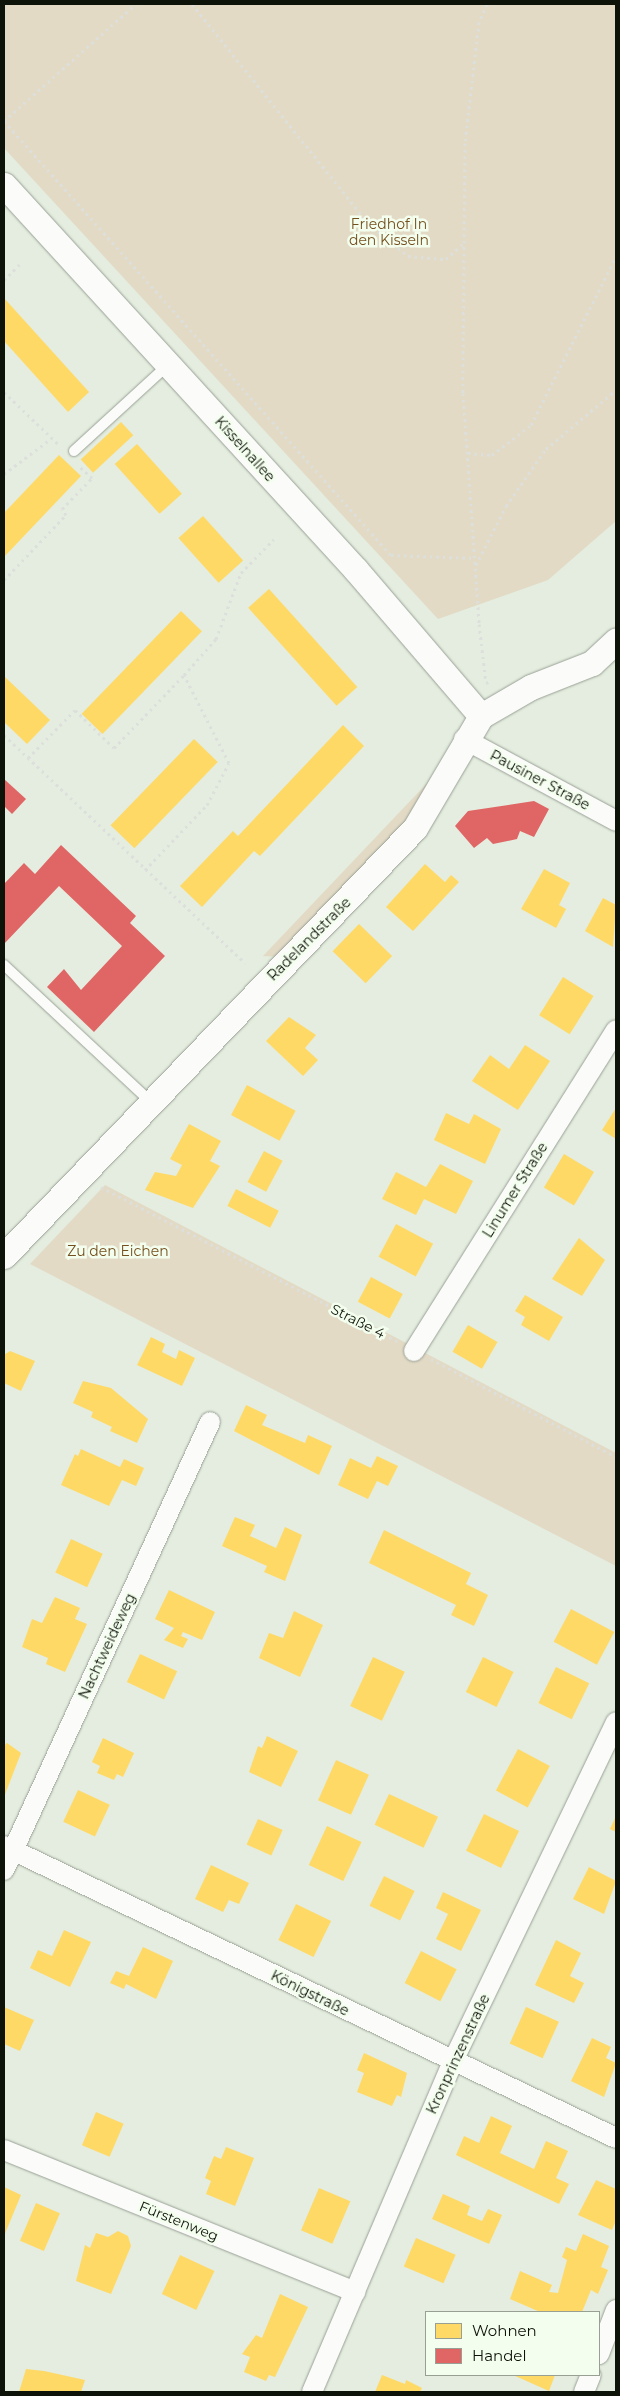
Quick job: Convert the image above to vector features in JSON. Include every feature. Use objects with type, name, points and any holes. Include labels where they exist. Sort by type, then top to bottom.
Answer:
[{"type":"street","name":"Kisselnallee","points":[[4,185],[482,716]]},
{"type":"street","name":"Radelandstraße","points":[[4,1256],[415,828],[464,739],[482,716],[523,691],[592,663],[616,641]]},
{"type":"street","name":"Pausiner Straße","points":[[464,739],[616,821]]},
{"type":"street","name":"Linumer Straße","points":[[414,1350],[616,1030]]},
{"type":"street","name":"Nachtweideweg","points":[[4,1870],[8,1848],[210,1422]]},
{"type":"street","name":"Kronprinzenstraße","points":[[312,2392],[453,2061],[616,1722]]},
{"type":"street","name":"Königstraße","points":[[8,1848],[616,2138]]},
{"type":"street","name":"Fürstenweg","points":[[4,2150],[355,2292]]},
{"type":"street","points":[[600,2351],[616,2310]]},
{"type":"street","points":[[584,2392],[591,2376]]},
{"type":"lane","points":[[74,456],[168,365]]},
{"type":"lane","points":[[4,965],[150,1102]]},
{"type":"path","points":[[136,4],[4,121],[391,555],[475,558]]},
{"type":"path","points":[[192,4],[368,222],[408,256],[446,258],[464,243]]},
{"type":"path","points":[[486,683],[475,566],[468,453],[464,243],[465,143],[479,22],[487,4]]},
{"type":"path","points":[[468,453],[492,455],[531,425],[616,257]]},
{"type":"path","points":[[4,280],[22,263]]},
{"type":"path","points":[[475,566],[506,506],[546,449],[616,390]]},
{"type":"path","points":[[4,392],[63,449]]},
{"type":"path","points":[[4,474],[52,438]]},
{"type":"path","points":[[4,580],[66,515],[62,509],[92,478],[74,456]]},
{"type":"path","points":[[28,758],[74,710],[114,748],[184,676],[216,639],[241,573],[274,539]]},
{"type":"path","points":[[145,870],[207,805],[230,763],[184,676]]},
{"type":"path","points":[[4,735],[244,964]]},
{"type":"path","name":"Straße 4","points":[[100,1186],[616,1456]]},
{"type":"green space","name":"Friedhof In den Kisseln","points":[[4,4],[616,4],[616,521],[548,580],[438,619],[4,148]]},
{"type":"green space","points":[[431,779],[407,823],[279,957],[263,956]]},
{"type":"green space","name":"Zu den Eichen","points":[[105,1185],[616,1453],[616,1566],[30,1264]]},
{"type":"building: Wohnen","points":[[4,298],[89,392],[68,412],[4,341]]},
{"type":"building: Wohnen","points":[[121,422],[133,435],[93,473],[81,460]]},
{"type":"building: Wohnen","points":[[137,444],[182,494],[160,514],[115,464]]},
{"type":"building: Wohnen","points":[[59,455],[81,476],[4,557],[4,513]]},
{"type":"building: Wohnen","points":[[203,516],[243,561],[219,583],[178,538]]},
{"type":"building: Wohnen","points":[[269,589],[357,687],[337,706],[248,608]]},
{"type":"building: Wohnen","points":[[181,611],[202,631],[103,734],[82,714]]},
{"type":"building: Wohnen","points":[[4,676],[50,720],[27,744],[4,722]]},
{"type":"building: Wohnen","points":[[343,725],[364,746],[260,856],[254,851],[202,907],[180,886],[233,831],[238,836]]},
{"type":"building: Wohnen","points":[[194,739],[218,762],[134,848],[111,825]]},
{"type":"building: Wohnen","points":[[425,864],[445,882],[451,875],[459,882],[413,931],[386,907]]},
{"type":"building: Wohnen","points":[[544,869],[570,883],[559,905],[566,909],[556,928],[521,909]]},
{"type":"building: Wohnen","points":[[603,898],[616,905],[613,947],[585,931]]},
{"type":"building: Wohnen","points":[[359,924],[392,956],[366,983],[333,951]]},
{"type":"building: Wohnen","points":[[563,977],[594,996],[570,1034],[539,1015]]},
{"type":"building: Wohnen","points":[[289,1017],[316,1035],[305,1048],[318,1060],[303,1076],[266,1041]]},
{"type":"building: Wohnen","points":[[525,1045],[550,1061],[518,1110],[472,1081],[490,1055],[509,1069]]},
{"type":"building: Wohnen","points":[[247,1085],[296,1111],[280,1141],[231,1115]]},
{"type":"building: Wohnen","points":[[616,1108],[616,1139],[602,1130]]},
{"type":"building: Wohnen","points":[[446,1113],[469,1124],[474,1114],[501,1129],[485,1164],[434,1140]]},
{"type":"building: Wohnen","points":[[189,1124],[221,1141],[210,1161],[220,1166],[193,1208],[145,1190],[155,1172],[176,1176],[182,1165],[170,1159]]},
{"type":"building: Wohnen","points":[[264,1151],[283,1161],[266,1192],[248,1182]]},
{"type":"building: Wohnen","points":[[564,1154],[594,1172],[574,1205],[544,1187]]},
{"type":"building: Wohnen","points":[[440,1164],[473,1181],[456,1214],[424,1199],[416,1215],[382,1199],[396,1172],[426,1187]]},
{"type":"building: Wohnen","points":[[236,1189],[279,1211],[270,1228],[227,1206]]},
{"type":"building: Wohnen","points":[[396,1224],[433,1244],[416,1276],[379,1257]]},
{"type":"building: Wohnen","points":[[579,1238],[605,1260],[582,1296],[552,1279]]},
{"type":"building: Wohnen","points":[[371,1277],[403,1294],[390,1319],[358,1302]]},
{"type":"building: Wohnen","points":[[525,1295],[563,1317],[549,1341],[521,1325],[525,1317],[515,1311]]},
{"type":"building: Wohnen","points":[[468,1325],[497,1342],[482,1369],[452,1352]]},
{"type":"building: Wohnen","points":[[151,1337],[165,1344],[162,1352],[176,1359],[179,1350],[195,1358],[182,1386],[137,1365]]},
{"type":"building: Wohnen","points":[[10,1351],[35,1361],[21,1391],[4,1383],[4,1355]]},
{"type":"building: Wohnen","points":[[83,1381],[111,1388],[148,1419],[137,1443],[110,1431],[112,1427],[91,1417],[93,1412],[73,1403]]},
{"type":"building: Wohnen","points":[[246,1405],[267,1415],[262,1425],[305,1443],[308,1435],[332,1446],[319,1475],[234,1431]]},
{"type":"building: Wohnen","points":[[81,1449],[120,1467],[124,1459],[144,1468],[136,1486],[122,1480],[109,1506],[61,1485],[75,1454],[78,1456]]},
{"type":"building: Wohnen","points":[[377,1456],[398,1466],[388,1486],[377,1481],[368,1499],[338,1485],[350,1458],[371,1468]]},
{"type":"building: Wohnen","points":[[235,1517],[255,1525],[250,1536],[276,1548],[285,1527],[302,1535],[285,1581],[264,1572],[267,1566],[222,1546]]},
{"type":"building: Wohnen","points":[[384,1530],[471,1573],[466,1584],[488,1595],[474,1626],[451,1615],[456,1605],[369,1563]]},
{"type":"building: Wohnen","points":[[71,1539],[103,1554],[87,1587],[55,1573]]},
{"type":"building: Wohnen","points":[[169,1590],[215,1612],[202,1640],[183,1632],[181,1636],[188,1639],[183,1648],[164,1640],[174,1628],[155,1619]]},
{"type":"building: Wohnen","points":[[55,1597],[80,1608],[75,1619],[87,1624],[65,1672],[46,1664],[48,1658],[22,1647],[32,1619],[42,1623]]},
{"type":"building: Wohnen","points":[[571,1609],[614,1632],[597,1665],[554,1642]]},
{"type":"building: Wohnen","points":[[294,1611],[323,1625],[300,1677],[259,1658],[269,1633],[283,1638]]},
{"type":"building: Wohnen","points":[[140,1654],[177,1671],[164,1699],[127,1682]]},
{"type":"building: Wohnen","points":[[373,1657],[405,1672],[382,1721],[350,1706]]},
{"type":"building: Wohnen","points":[[483,1657],[514,1672],[496,1707],[466,1692]]},
{"type":"building: Wohnen","points":[[556,1667],[589,1683],[572,1719],[538,1703]]},
{"type":"building: Wohnen","points":[[267,1736],[298,1751],[281,1787],[249,1772],[258,1746],[262,1748]]},
{"type":"building: Wohnen","points":[[103,1738],[134,1753],[123,1777],[117,1774],[114,1780],[97,1773],[100,1766],[92,1762]]},
{"type":"building: Wohnen","points":[[7,1743],[21,1753],[4,1797],[4,1746]]},
{"type":"building: Wohnen","points":[[518,1749],[550,1766],[528,1807],[496,1790]]},
{"type":"building: Wohnen","points":[[336,1760],[369,1775],[351,1815],[318,1800]]},
{"type":"building: Wohnen","points":[[78,1790],[110,1805],[95,1837],[63,1822]]},
{"type":"building: Wohnen","points":[[389,1794],[438,1817],[424,1848],[375,1825]]},
{"type":"building: Wohnen","points":[[484,1814],[519,1831],[501,1868],[466,1851]]},
{"type":"building: Wohnen","points":[[616,1816],[616,1832],[610,1829]]},
{"type":"building: Wohnen","points":[[258,1819],[283,1830],[271,1856],[247,1845]]},
{"type":"building: Wohnen","points":[[327,1826],[361,1842],[343,1881],[309,1865]]},
{"type":"building: Wohnen","points":[[211,1865],[249,1883],[239,1904],[229,1900],[223,1912],[195,1899]]},
{"type":"building: Wohnen","points":[[589,1867],[616,1881],[604,1914],[573,1899]]},
{"type":"building: Wohnen","points":[[384,1876],[415,1891],[400,1921],[370,1906]]},
{"type":"building: Wohnen","points":[[443,1892],[481,1910],[461,1951],[436,1939],[448,1914],[436,1908]]},
{"type":"building: Wohnen","points":[[296,1904],[331,1921],[314,1957],[278,1940]]},
{"type":"building: Wohnen","points":[[64,1930],[91,1942],[70,1987],[30,1968],[38,1950],[52,1956]]},
{"type":"building: Wohnen","points":[[556,1940],[581,1953],[570,1976],[584,1983],[574,2003],[535,1985]]},
{"type":"building: Wohnen","points":[[143,1947],[173,1961],[156,1999],[126,1984],[124,1989],[110,1983],[116,1971],[129,1976]]},
{"type":"building: Wohnen","points":[[421,1951],[457,1969],[440,2001],[405,1983]]},
{"type":"building: Wohnen","points":[[4,2007],[34,2020],[20,2051],[4,2044]]},
{"type":"building: Wohnen","points":[[526,2007],[559,2022],[543,2058],[510,2044]]},
{"type":"building: Wohnen","points":[[592,2038],[611,2047],[606,2058],[616,2063],[604,2097],[571,2081]]},
{"type":"building: Wohnen","points":[[364,2053],[407,2073],[401,2097],[397,2095],[392,2106],[357,2092],[364,2073],[357,2070]]},
{"type":"building: Wohnen","points":[[96,2112],[124,2124],[110,2157],[82,2145]]},
{"type":"building: Wohnen","points":[[491,2116],[512,2126],[500,2153],[534,2169],[546,2141],[568,2151],[556,2178],[569,2184],[559,2204],[456,2155],[464,2136],[479,2143]]},
{"type":"building: Wohnen","points":[[226,2147],[254,2158],[235,2206],[206,2194],[211,2181],[205,2178],[214,2156],[221,2159]]},
{"type":"building: Wohnen","points":[[596,2180],[616,2189],[616,2220],[612,2230],[578,2215]]},
{"type":"building: Wohnen","points":[[4,2187],[21,2195],[4,2236]]},
{"type":"building: Wohnen","points":[[319,2188],[350,2201],[332,2244],[301,2230]]},
{"type":"building: Wohnen","points":[[443,2194],[470,2206],[467,2215],[482,2221],[488,2209],[502,2215],[489,2244],[432,2219]]},
{"type":"building: Wohnen","points":[[36,2203],[60,2213],[44,2251],[20,2241]]},
{"type":"building: Wohnen","points":[[118,2231],[128,2236],[131,2246],[111,2294],[76,2281],[85,2245],[90,2248],[96,2233],[108,2237]]},
{"type":"building: Wohnen","points":[[583,2234],[609,2246],[601,2267],[608,2270],[598,2294],[591,2290],[582,2311],[538,2311],[510,2299],[520,2271],[552,2285],[549,2292],[558,2293],[567,2260],[562,2257],[566,2247],[576,2251]]},
{"type":"building: Wohnen","points":[[416,2238],[456,2255],[443,2283],[404,2267]]},
{"type":"building: Wohnen","points":[[180,2255],[214,2271],[196,2310],[162,2294]]},
{"type":"building: Wohnen","points":[[280,2294],[308,2307],[275,2377],[269,2375],[266,2381],[244,2372],[250,2357],[242,2354],[256,2335],[262,2338]]},
{"type":"building: Wohnen","points":[[26,2369],[85,2380],[81,2392],[19,2392]]},
{"type":"building: Wohnen","points":[[382,2375],[405,2384],[406,2380],[422,2388],[420,2392],[375,2392]]},
{"type":"building: Wohnen","points":[[515,2376],[555,2376],[549,2391]]},
{"type":"building: Handel","points":[[4,779],[26,799],[12,814],[4,806]]},
{"type":"building: Handel","points":[[534,801],[549,809],[534,837],[520,831],[517,839],[493,844],[487,838],[474,848],[455,826],[468,811]]},
{"type":"building: Handel","points":[[61,845],[136,916],[130,923],[165,956],[94,1032],[47,987],[64,969],[81,990],[122,946],[59,886],[4,944],[4,884],[24,863],[35,874]]}]
